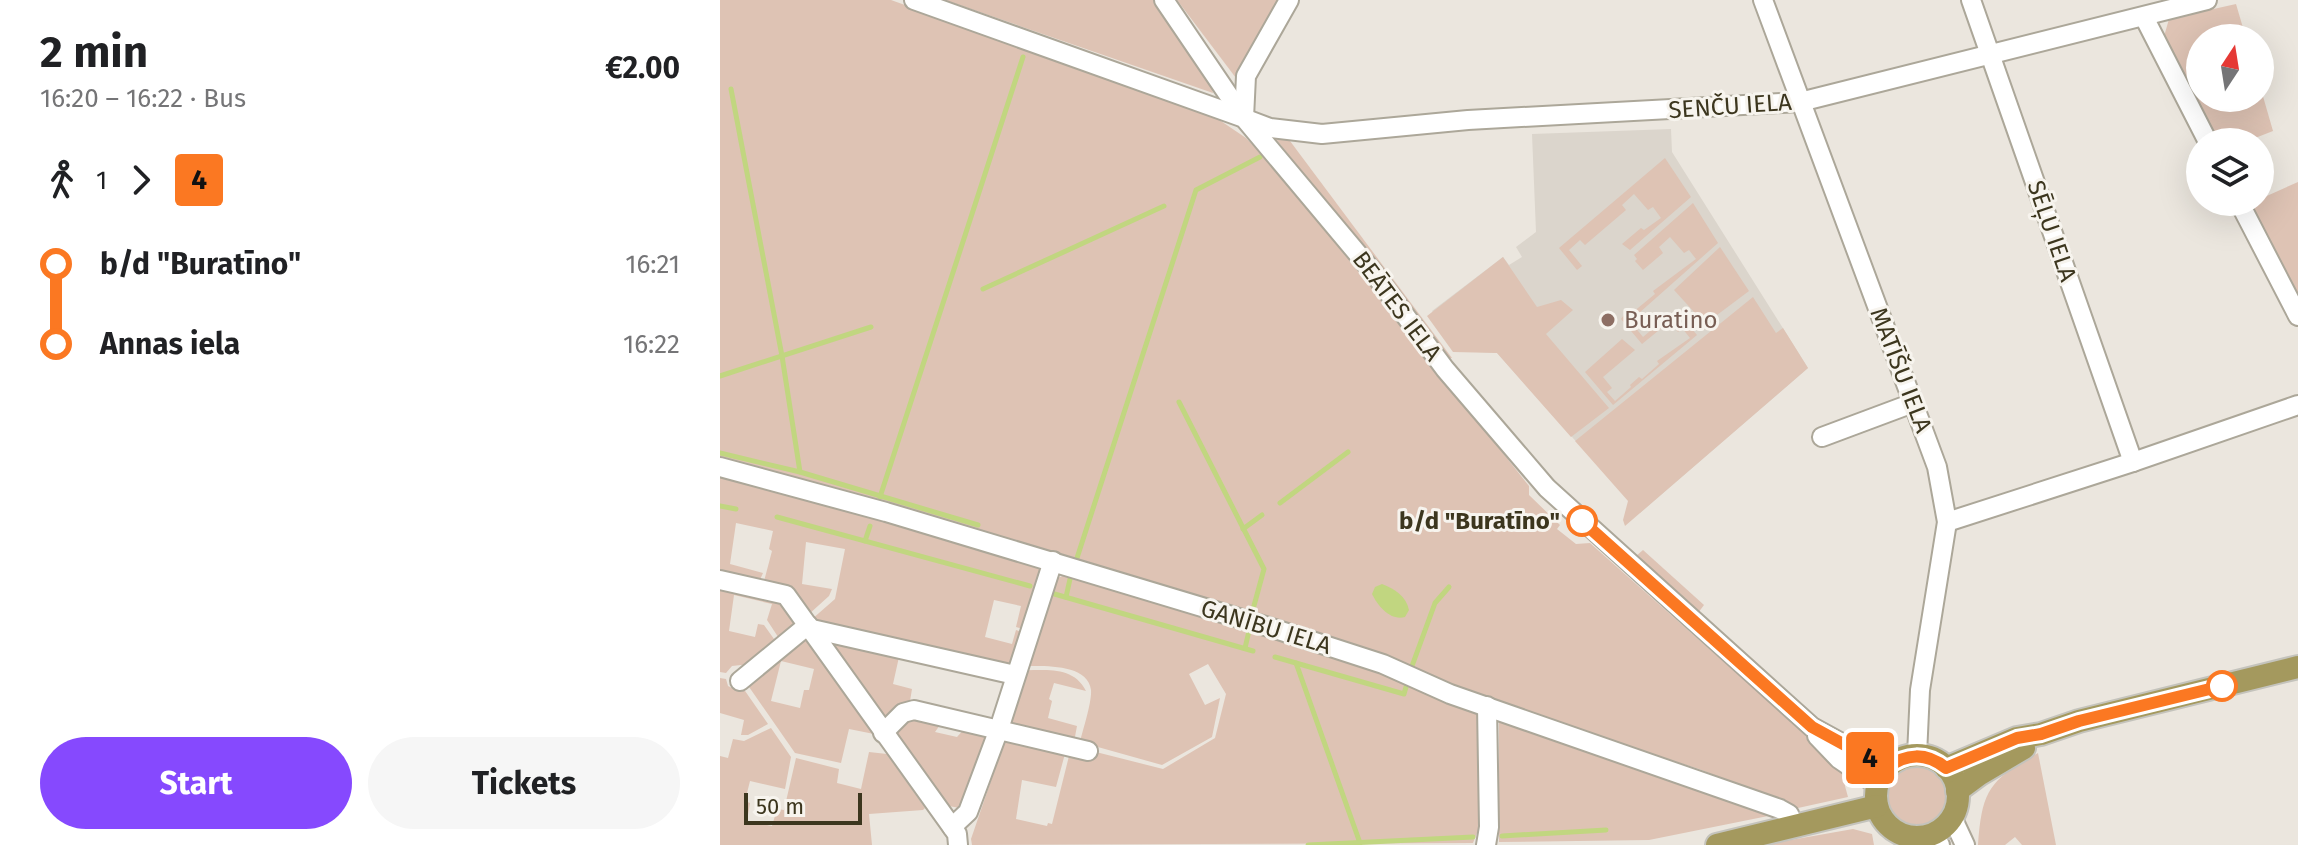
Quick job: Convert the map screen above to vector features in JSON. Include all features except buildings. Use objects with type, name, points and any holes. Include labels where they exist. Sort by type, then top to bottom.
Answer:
[{"type":"main road","points":[[1946,768],[2017,738],[2298,667]]},
{"type":"main road","points":[[1957,791],[2041,734]]},
{"type":"main road","points":[[1717,845],[1794,825],[1880,786],[1906,757],[1917,755],[1938,761],[1955,783],[1957,791],[1952,817],[1925,840],[1893,838],[1880,815],[1880,786]]},
{"type":"street","points":[[914,0],[1244,118],[1246,76],[1289,0]]},
{"type":"street","name":"BEĀTES IELA","points":[[1164,0],[1244,118],[1373,272],[1445,369],[1547,488],[1880,786]]},
{"type":"street","name":"MATĪŠU IELA","points":[[1763,0],[1937,467],[1947,522],[1920,690],[1917,755]]},
{"type":"street","name":"SĒĻU IELA","points":[[1971,0],[2133,462]]},
{"type":"street","name":"SENČU IELA","points":[[1244,118],[1270,128],[1322,134],[1468,120],[1800,102],[2207,0]]},
{"type":"street","points":[[2144,17],[2201,128]]},
{"type":"street","points":[[2246,216],[2298,316]]},
{"type":"street","points":[[1822,437],[1913,403]]},
{"type":"street","points":[[1947,522],[2298,405]]},
{"type":"street","name":"GANĪBU IELA","points":[[720,467],[1053,561],[1383,664],[1450,694],[1780,809],[1789,814],[1794,825]]},
{"type":"street","points":[[952,827],[968,812],[999,729],[1053,561]]},
{"type":"street","points":[[720,580],[786,595],[957,834],[958,845]]},
{"type":"street","points":[[810,627],[1015,675]]},
{"type":"street","points":[[740,681],[810,627]]},
{"type":"street","points":[[1486,845],[1489,827],[1487,706]]},
{"type":"street","points":[[883,733],[903,713],[914,710],[1088,751]]},
{"type":"street","points":[[1952,817],[1965,845]]},
{"type":"shaded area","points":[[720,0],[891,0],[1212,115],[1246,138],[1291,185],[1529,486],[1529,495],[1560,525],[1557,529],[1576,544],[1590,543],[1848,772],[1845,786],[1848,797],[1798,808],[1699,769],[720,463]]},
{"type":"shaded area","points":[[945,0],[1153,0],[1209,75],[1213,93]]},
{"type":"shaded area","points":[[1177,0],[1283,0],[1239,82]]},
{"type":"shaded area","points":[[2236,4],[2242,24],[2186,24],[2186,82],[2163,40],[2169,19]]},
{"type":"shaded area","points":[[2203,112],[2268,112],[2272,128],[2211,128]]},
{"type":"shaded area","name":"Buratino","points":[[1671,129],[1672,152],[1808,368],[1640,513],[1497,353],[1457,351],[1432,311],[1503,257],[1509,265],[1522,257],[1516,247],[1536,232],[1532,134]]},
{"type":"shaded area","points":[[1282,136],[1290,141],[1452,358],[1446,358],[1276,139]]},
{"type":"shaded area","points":[[1665,158],[1691,197],[1630,250],[1622,244],[1641,228],[1644,230],[1661,218],[1653,207],[1648,210],[1634,194],[1622,205],[1626,210],[1585,245],[1580,240],[1569,250],[1582,266],[1577,270],[1559,248]]},
{"type":"shaded area","points":[[2298,182],[2298,300],[2257,216],[2274,216],[2274,193]]},
{"type":"shaded area","points":[[1693,203],[1718,243],[1630,321],[1643,337],[1669,315],[1680,325],[1685,321],[1697,335],[1613,405],[1585,372],[1622,339],[1635,350],[1603,377],[1612,388],[1607,392],[1615,401],[1639,377],[1642,379],[1659,364],[1657,361],[1690,338],[1682,328],[1678,332],[1669,322],[1642,344],[1621,319],[1696,259],[1689,250],[1684,253],[1670,237],[1659,247],[1663,253],[1643,270],[1634,255]]},
{"type":"shaded area","points":[[1720,247],[1749,291],[1705,324],[1674,290]]},
{"type":"shaded area","points":[[1503,257],[1537,307],[1561,300],[1573,310],[1546,334],[1609,408],[1571,437],[1497,353],[1453,352],[1427,316]]},
{"type":"shaded area","points":[[1753,297],[1776,333],[1783,328],[1808,368],[1625,526],[1623,520],[1628,501],[1575,441]]},
{"type":"shaded area","points":[[720,475],[1040,568],[1043,578],[1023,629],[1016,627],[1021,606],[994,600],[985,637],[1012,644],[1016,630],[1022,632],[1011,670],[811,620],[835,599],[845,549],[806,542],[802,584],[832,589],[829,596],[808,615],[763,585],[772,551],[769,549],[773,531],[736,523],[730,564],[763,573],[758,584],[720,576]]},
{"type":"shaded area","points":[[1643,550],[1704,605],[1698,613],[1635,557]]},
{"type":"shaded area","points":[[1068,574],[1216,617],[1368,668],[1474,709],[1480,717],[1479,828],[1473,843],[972,845],[971,839],[1006,737],[1066,750],[1056,787],[1022,780],[1016,819],[1047,826],[1048,823],[1052,824],[1069,756],[1089,758],[1092,751],[1163,769],[1215,738],[1226,694],[1208,664],[1189,674],[1205,705],[1220,698],[1212,737],[1162,765],[1080,742],[1090,701],[1088,681],[1082,675],[1063,668],[1023,666],[1052,580]]},
{"type":"shaded area","points":[[720,584],[784,599],[801,619],[782,643],[767,620],[772,604],[734,595],[729,631],[755,637],[758,624],[764,625],[779,646],[749,670],[741,665],[732,666],[726,673],[720,672]]},
{"type":"shaded area","points":[[1382,584],[1403,597],[1409,610],[1405,617],[1390,615],[1378,603],[1372,594],[1375,587]]},
{"type":"shaded area","points":[[806,634],[876,730],[874,734],[849,729],[841,763],[795,753],[747,684]],"holes":[[[781,661],[814,669],[800,708],[771,701]]]},
{"type":"shaded area","points":[[828,638],[899,657],[893,684],[912,689],[910,701],[883,724]]},
{"type":"shaded area","points":[[1020,670],[1066,673],[1086,691],[1054,683],[1049,699],[1052,701],[1048,718],[1077,726],[1074,742],[1009,726]]},
{"type":"shaded area","points":[[720,678],[726,679],[728,686],[736,690],[743,688],[768,724],[748,735],[741,735],[744,720],[720,713]]},
{"type":"shaded area","points":[[910,716],[942,722],[935,732],[957,737],[966,727],[984,734],[987,740],[966,803],[960,808],[943,805],[895,738],[893,728]]},
{"type":"shaded area","points":[[1499,718],[1778,814],[1649,840],[1499,842]]},
{"type":"shaded area","points":[[771,728],[791,757],[785,789],[750,781],[745,801],[750,803],[747,821],[772,826],[777,809],[784,810],[796,758],[839,769],[837,783],[861,789],[869,752],[887,754],[925,808],[869,814],[872,845],[720,845],[720,756],[728,758],[733,739],[744,741]]},
{"type":"shaded area","points":[[2038,753],[2056,845],[2022,845],[2015,837],[2005,845],[1978,845],[1982,811],[1992,788],[2009,771]]},
{"type":"shaded area","points":[[1910,764],[1922,764],[1939,773],[1946,784],[1946,808],[1939,819],[1922,828],[1910,828],[1898,823],[1889,814],[1884,802],[1884,790],[1889,778],[1898,769]]},
{"type":"shaded area","points":[[1853,829],[1872,834],[1874,845],[1763,845]]},
{"type":"waterway","points":[[880,497],[1023,57]]},
{"type":"waterway","points":[[731,89],[782,356],[800,472]]},
{"type":"waterway","points":[[1077,558],[1196,190],[1260,157]]},
{"type":"waterway","points":[[983,289],[1164,206]]},
{"type":"waterway","points":[[720,376],[871,327]]},
{"type":"waterway","points":[[1179,402],[1264,569],[1252,613]]},
{"type":"waterway","points":[[1280,503],[1348,452]]},
{"type":"waterway","points":[[720,453],[800,472],[978,525]]},
{"type":"waterway","points":[[720,506],[736,509]]},
{"type":"waterway","points":[[1243,529],[1262,515]]},
{"type":"waterway","points":[[777,517],[1030,586]]},
{"type":"waterway","points":[[865,541],[870,526]]},
{"type":"waterway","points":[[1066,597],[1070,579]]},
{"type":"waterway","points":[[1412,666],[1435,603],[1449,587]]},
{"type":"waterway","points":[[1051,593],[1253,651]]},
{"type":"waterway","points":[[1245,648],[1249,631]]},
{"type":"waterway","points":[[1275,657],[1404,694],[1406,687]]},
{"type":"waterway","points":[[1296,663],[1360,843]]},
{"type":"waterway","points":[[1502,836],[1606,830]]},
{"type":"waterway","points":[[1308,845],[1473,837]]},
{"type":"bus line","name":"4","points":[[1582,521],[1812,727],[1887,768],[1896,761],[1917,755],[1938,761],[1946,768],[2017,738],[2222,686]]},
{"type":"place","name":"Buratino","points":[[1608,320]]},
{"type":"place","name":"b/d \"Buratīno\"","points":[[1582,521]]}]
